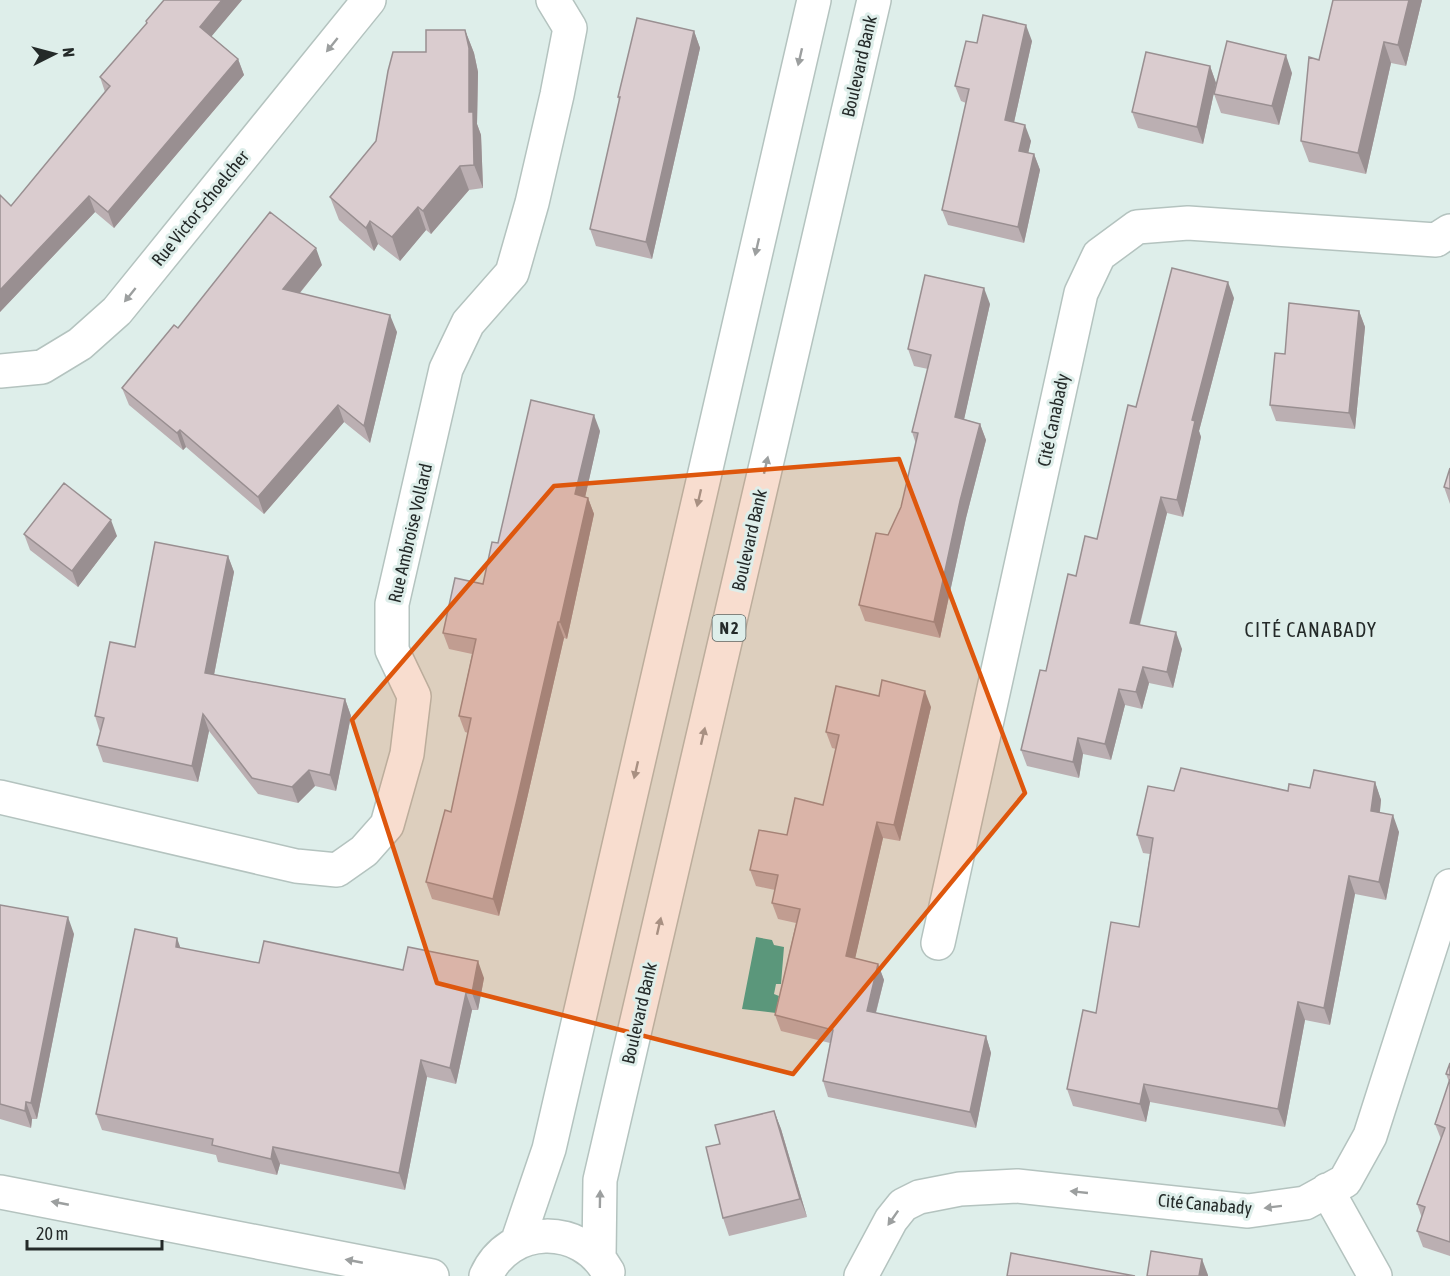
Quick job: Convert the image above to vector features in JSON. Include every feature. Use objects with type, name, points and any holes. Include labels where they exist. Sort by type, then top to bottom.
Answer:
[{"type":"street","name":"Rue Victor Schoelcher","points":[[0,371],[42,367],[80,344],[117,311],[369,0]]},
{"type":"street","name":"Rue Ambroise Vollard","points":[[0,797],[297,866],[337,870],[364,851],[387,825],[407,754],[414,696],[392,650],[392,604],[446,369],[468,323],[512,273],[532,203],[570,28],[553,0]]},
{"type":"street","points":[[486,1276],[502,1253],[517,1242],[549,1149],[814,0]]},
{"type":"street","name":"Boulevard Bank","points":[[605,1267],[600,1180],[874,0]]},
{"type":"street","name":"Cité Canabady","points":[[938,943],[1081,293],[1099,255],[1137,226],[1188,223],[1436,240],[1450,231]]},
{"type":"street","name":"Cité Canabady","points":[[861,1276],[891,1220],[903,1205],[919,1197],[960,1189],[1017,1186],[1248,1210],[1305,1203],[1345,1181],[1370,1136],[1450,886]]},
{"type":"street","points":[[1328,1190],[1375,1276]]},
{"type":"street","points":[[0,1192],[432,1276]]},
{"type":"street","name":"N 2","points":[[517,1242],[538,1236],[561,1237],[582,1244],[605,1267]]},
{"type":"highlighted area","points":[[899,459],[1025,793],[793,1074],[437,983],[352,720],[554,486]]},
{"type":"shaded area","points":[[756,937],[772,940],[774,945],[784,947],[781,984],[776,984],[774,994],[779,996],[776,1013],[742,1009]]},
{"type":"building","points":[[164,0],[222,0],[200,27],[238,59],[108,212],[89,196],[0,290],[0,195],[11,206],[110,86],[100,77]]},
{"type":"building","points":[[1333,0],[1409,0],[1398,45],[1384,42],[1358,153],[1301,141],[1309,57],[1319,60]]},
{"type":"building","points":[[983,15],[1026,25],[1005,120],[1025,125],[1019,151],[1034,154],[1018,227],[942,210],[969,89],[955,86],[966,41],[977,43]]},
{"type":"building","points":[[637,18],[694,31],[646,242],[590,229]]},
{"type":"building","points":[[426,30],[465,30],[469,48],[469,112],[473,112],[474,165],[460,166],[423,211],[418,207],[392,237],[370,221],[366,228],[330,197],[376,141],[393,52],[426,52]]},
{"type":"building","points":[[1227,41],[1286,55],[1272,106],[1214,94]]},
{"type":"building","points":[[1146,52],[1210,66],[1197,127],[1132,112]]},
{"type":"building","points":[[270,212],[316,248],[283,289],[390,315],[364,426],[338,405],[258,497],[180,430],[177,433],[122,388],[174,325],[178,328]]},
{"type":"building","points":[[1172,268],[1228,282],[1192,420],[1195,421],[1177,500],[1161,497],[1130,623],[1176,632],[1167,672],[1143,667],[1136,692],[1119,689],[1105,744],[1078,738],[1073,762],[1021,750],[1040,670],[1046,671],[1068,574],[1076,576],[1085,536],[1097,539],[1128,405],[1136,407]]},
{"type":"building","points":[[925,275],[984,288],[955,417],[980,424],[960,501],[934,622],[859,605],[876,533],[888,535],[901,507],[918,433],[912,432],[931,355],[908,349]]},
{"type":"building","points":[[1289,303],[1359,311],[1349,413],[1270,405],[1275,353],[1285,354]]},
{"type":"building","points":[[531,400],[594,415],[575,494],[588,498],[493,899],[426,882],[445,810],[451,812],[471,718],[459,716],[476,639],[443,633],[455,578],[483,584],[492,542],[498,543]]},
{"type":"building","points":[[1450,468],[1450,489],[1444,487]]},
{"type":"building","points":[[64,483],[111,520],[72,571],[24,534]]},
{"type":"building","points":[[155,542],[228,556],[205,673],[345,699],[330,775],[309,770],[292,787],[252,778],[203,714],[192,766],[97,745],[104,718],[95,716],[110,642],[135,647]]},
{"type":"building","points":[[882,680],[925,691],[894,825],[877,822],[846,956],[878,964],[867,1011],[986,1036],[970,1112],[823,1081],[833,1030],[775,1015],[800,909],[772,903],[778,875],[750,870],[759,830],[787,835],[795,798],[823,805],[839,735],[826,732],[836,686],[879,696]]},
{"type":"building","points":[[1181,768],[1288,791],[1289,784],[1310,788],[1314,770],[1375,782],[1371,811],[1393,815],[1379,882],[1349,876],[1324,1008],[1298,1002],[1278,1109],[1144,1084],[1140,1104],[1067,1089],[1083,1010],[1096,1013],[1111,922],[1139,927],[1153,838],[1137,835],[1148,786],[1174,791]]},
{"type":"building","points":[[0,905],[68,917],[31,1103],[26,1102],[25,1111],[0,1104]]},
{"type":"building","points":[[135,929],[177,938],[176,947],[259,963],[264,941],[403,970],[408,947],[478,961],[472,993],[466,993],[450,1068],[421,1060],[399,1173],[273,1147],[271,1159],[212,1145],[213,1139],[96,1114]]},
{"type":"building","points":[[1450,1063],[1450,1075],[1446,1074]]},
{"type":"building","points":[[1450,1079],[1450,1242],[1417,1231],[1425,1207],[1417,1204],[1445,1128],[1435,1124]]},
{"type":"building","points":[[774,1111],[800,1199],[723,1218],[706,1147],[720,1144],[715,1125]]},
{"type":"building","points":[[1151,1251],[1202,1259],[1199,1276],[1147,1276]]},
{"type":"building","points":[[1011,1253],[1135,1276],[1007,1276]]},
{"type":"district","name":"CITÉ CANABADY","points":[[1311,629]]}]
